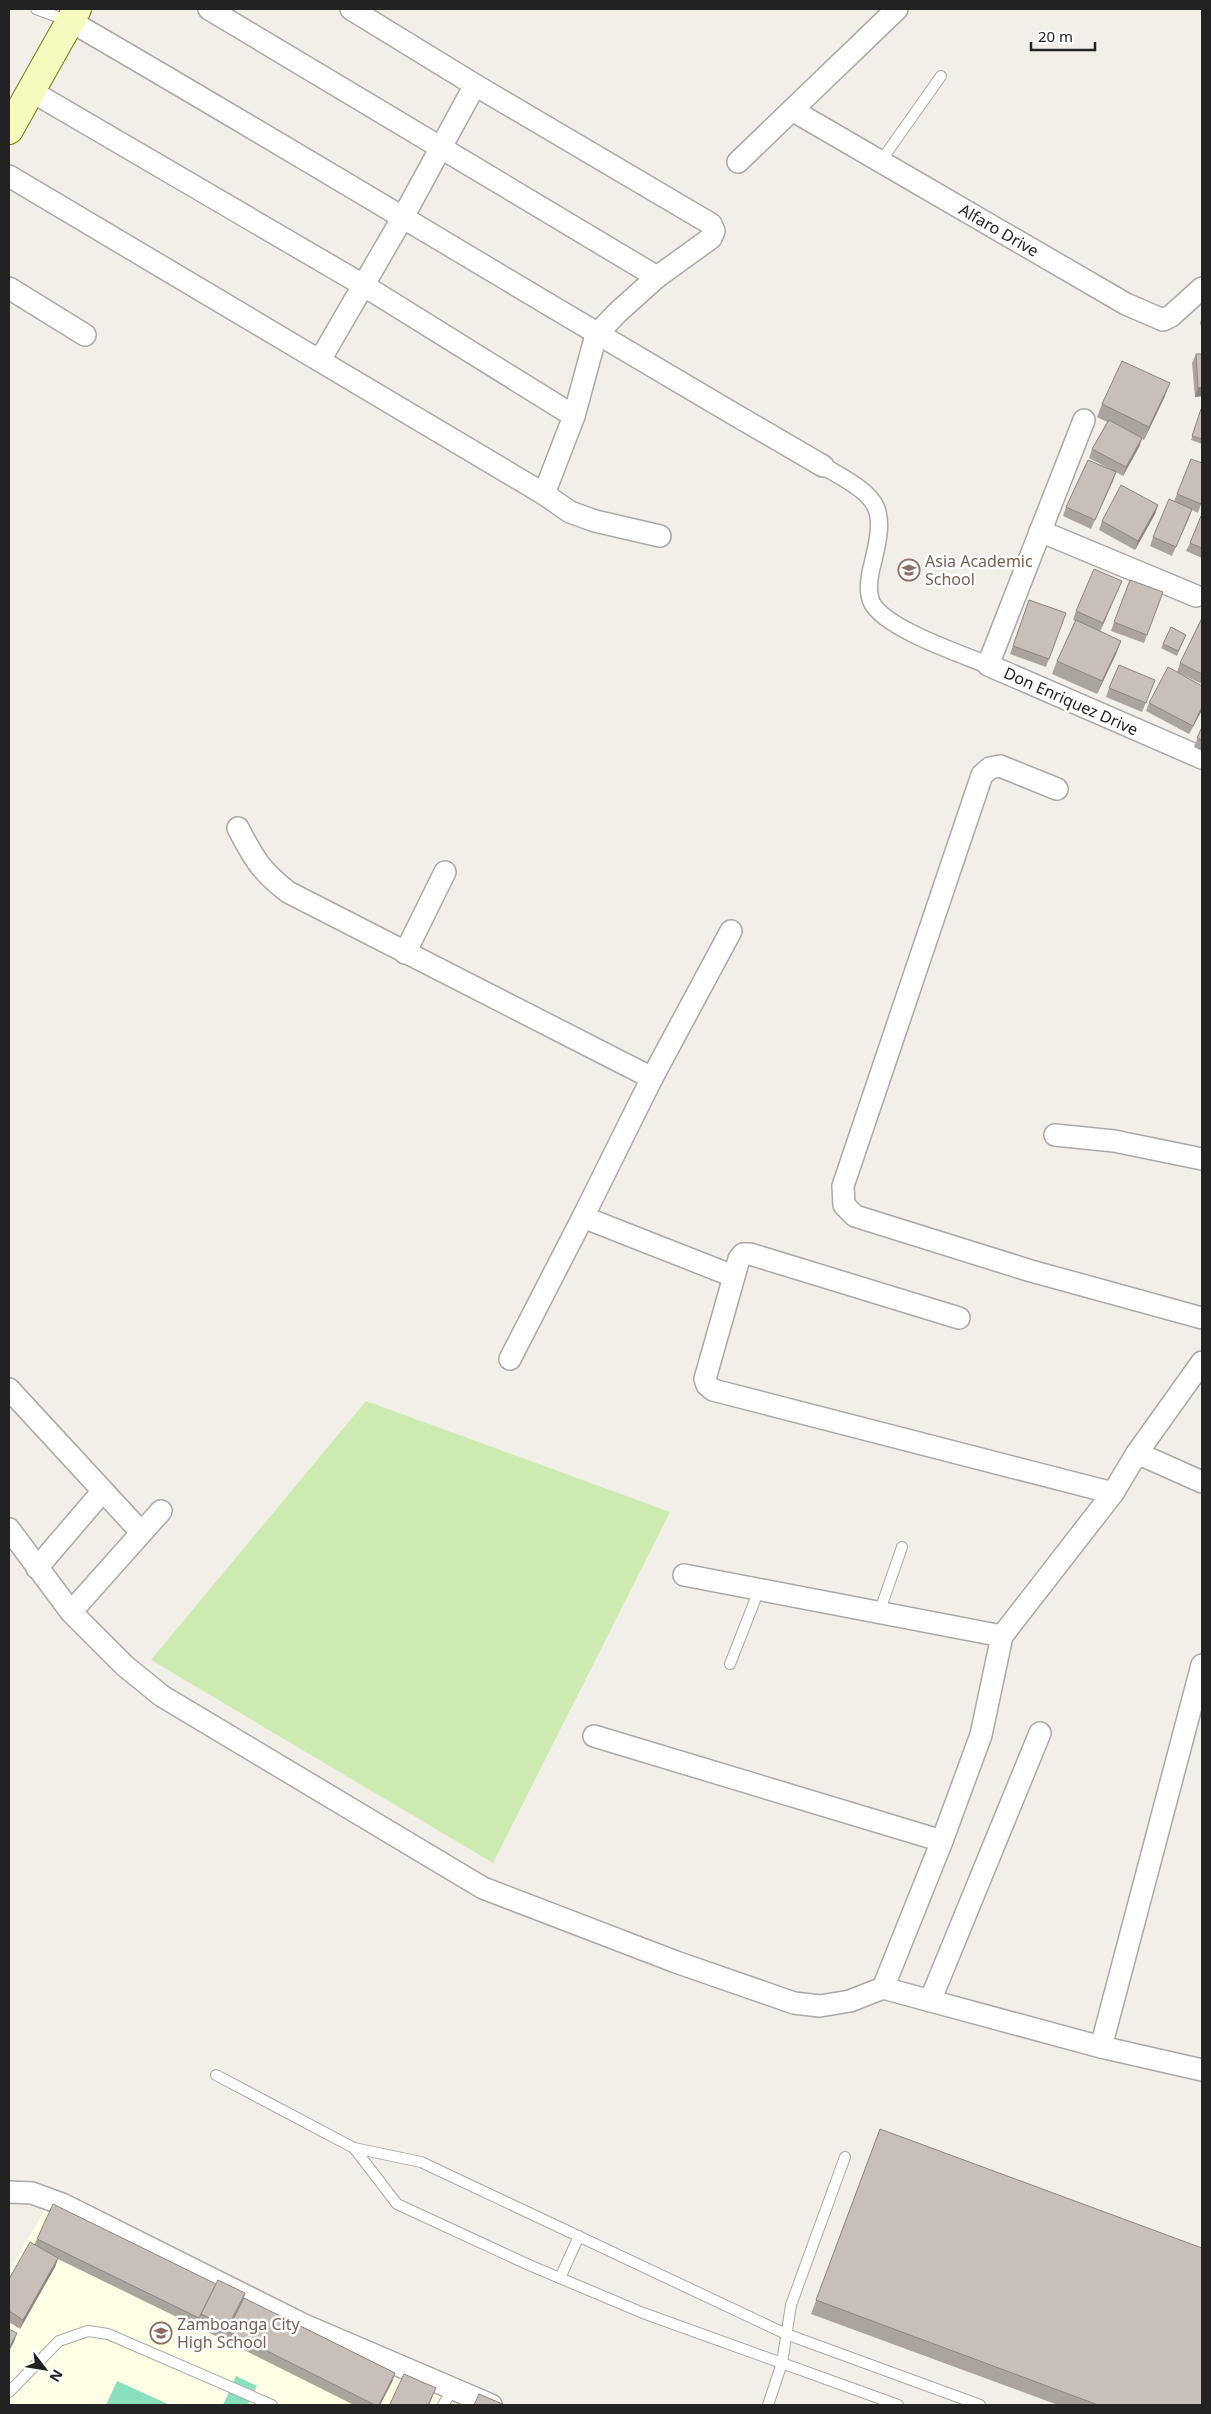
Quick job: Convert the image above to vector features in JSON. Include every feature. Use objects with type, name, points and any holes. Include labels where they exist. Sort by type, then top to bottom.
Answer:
[{"type":"main road","points":[[17,112],[74,15]]},
{"type":"street","points":[[209,9],[441,150],[656,277]]},
{"type":"street","points":[[351,9],[475,86],[711,224],[714,230],[711,238],[656,277],[596,335],[574,416],[544,494]]},
{"type":"street","points":[[738,162],[897,9]]},
{"type":"street","points":[[74,15],[596,335],[855,484],[880,512],[880,531],[868,585],[872,603],[884,617],[901,627],[988,665]]},
{"type":"street","points":[[320,360],[441,150],[475,86]]},
{"type":"street","name":"Alfaro Drive","points":[[792,110],[1126,304],[1157,319],[1171,316],[1202,288]]},
{"type":"street","points":[[17,112],[363,285],[574,416]]},
{"type":"street","points":[[9,176],[544,494],[570,512],[586,518],[660,536]]},
{"type":"street","points":[[9,288],[85,335]]},
{"type":"street","name":"Don Enriquez Drive","points":[[1084,420],[988,665],[1202,758]]},
{"type":"street","points":[[1040,531],[1196,596]]},
{"type":"street","points":[[1057,789],[1000,766],[990,768],[982,775],[843,1186],[844,1205],[855,1216],[1031,1271],[1202,1318]]},
{"type":"street","points":[[238,828],[254,861],[268,877],[288,892],[652,1078]]},
{"type":"street","points":[[405,953],[445,872]]},
{"type":"street","points":[[510,1359],[652,1078],[731,931]]},
{"type":"street","points":[[1055,1134],[1114,1142],[1202,1159]]},
{"type":"street","points":[[583,1217],[734,1276]]},
{"type":"street","points":[[959,1318],[750,1254],[743,1254],[738,1259],[704,1379],[706,1385],[713,1390],[1113,1493]]},
{"type":"street","points":[[883,1988],[982,1735],[1002,1636],[1113,1493],[1137,1453],[1202,1362]]},
{"type":"street","points":[[9,1389],[102,1492],[141,1532]]},
{"type":"street","points":[[1137,1453],[1202,1482]]},
{"type":"street","points":[[37,1568],[102,1492]]},
{"type":"street","points":[[71,1612],[161,1511]]},
{"type":"street","points":[[9,1529],[71,1612],[124,1666],[162,1696],[458,1875],[483,1888],[676,1962],[794,2003],[820,2006],[850,2001],[883,1988],[1101,2048],[1202,2070]]},
{"type":"street","points":[[684,1575],[1002,1636]]},
{"type":"street","points":[[1101,2048],[1202,1665]]},
{"type":"street","points":[[930,2001],[1040,1732]]},
{"type":"street","points":[[594,1736],[942,1841]]},
{"type":"street","points":[[9,2192],[32,2193],[62,2204],[448,2397],[491,2405]]},
{"type":"lane","points":[[36,9],[74,15]]},
{"type":"lane","points":[[881,160],[941,76]]},
{"type":"lane","points":[[879,1613],[902,1547]]},
{"type":"lane","points":[[730,1664],[758,1590]]},
{"type":"lane","points":[[216,2075],[354,2148],[421,2162],[786,2334],[980,2405]]},
{"type":"lane","points":[[354,2148],[397,2204],[560,2278],[643,2313],[898,2405]]},
{"type":"lane","points":[[768,2405],[782,2363],[791,2305],[845,2157]]},
{"type":"lane","points":[[560,2278],[579,2236]]},
{"type":"lane","points":[[9,2392],[59,2341],[88,2331],[108,2334],[272,2405]]},
{"type":"shaded area","name":"Zamboanga City High School","points":[[47,2206],[464,2405],[9,2405],[9,2272]]},
{"type":"green space","points":[[366,1401],[670,1512],[493,1863],[151,1660]]},
{"type":"green space","points":[[236,2376],[257,2386],[248,2405],[223,2405]]},
{"type":"green space","points":[[117,2381],[170,2405],[106,2405]]},
{"type":"building","points":[[1196,354],[1202,354],[1202,387],[1198,388]]},
{"type":"building","points":[[1122,361],[1170,383],[1149,427],[1102,404]]},
{"type":"building","points":[[1202,410],[1202,439],[1192,436]]},
{"type":"building","points":[[1109,420],[1142,438],[1126,467],[1092,449]]},
{"type":"building","points":[[1191,459],[1202,463],[1201,504],[1177,494]]},
{"type":"building","points":[[1088,460],[1116,472],[1095,520],[1066,507]]},
{"type":"building","points":[[1121,485],[1158,505],[1138,541],[1102,521]]},
{"type":"building","points":[[1169,499],[1192,509],[1176,547],[1153,537]]},
{"type":"building","points":[[1202,517],[1202,548],[1190,543]]},
{"type":"building","points":[[1094,569],[1122,581],[1103,623],[1076,611]]},
{"type":"building","points":[[1130,580],[1163,592],[1147,635],[1114,622]]},
{"type":"building","points":[[1029,600],[1066,613],[1049,659],[1013,646]]},
{"type":"building","points":[[1202,618],[1202,674],[1180,663]]},
{"type":"building","points":[[1076,620],[1121,641],[1102,681],[1057,661]]},
{"type":"building","points":[[1171,627],[1186,635],[1178,651],[1163,644]]},
{"type":"building","points":[[1119,665],[1155,680],[1146,703],[1109,688]]},
{"type":"building","points":[[1168,667],[1202,686],[1202,707],[1193,726],[1149,703]]},
{"type":"building","points":[[1202,727],[1202,740],[1197,738]]},
{"type":"building","points":[[880,2129],[1202,2248],[1202,2405],[1098,2405],[816,2300]]},
{"type":"building","points":[[53,2204],[216,2284],[199,2318],[37,2239]]},
{"type":"building","points":[[30,2242],[58,2258],[23,2320],[9,2311],[9,2279]]},
{"type":"building","points":[[218,2280],[245,2293],[228,2327],[201,2314]]},
{"type":"building","points":[[244,2298],[395,2373],[379,2405],[375,2405],[227,2331]]},
{"type":"building","points":[[9,2329],[17,2333],[9,2348]]},
{"type":"building","points":[[404,2374],[436,2388],[428,2405],[390,2404]]},
{"type":"building","points":[[479,2394],[505,2405],[474,2405]]},
{"type":"place","name":"Asia Academic School","points":[[909,570]]},
{"type":"place","name":"Zamboanga City High School","points":[[161,2333]]}]
